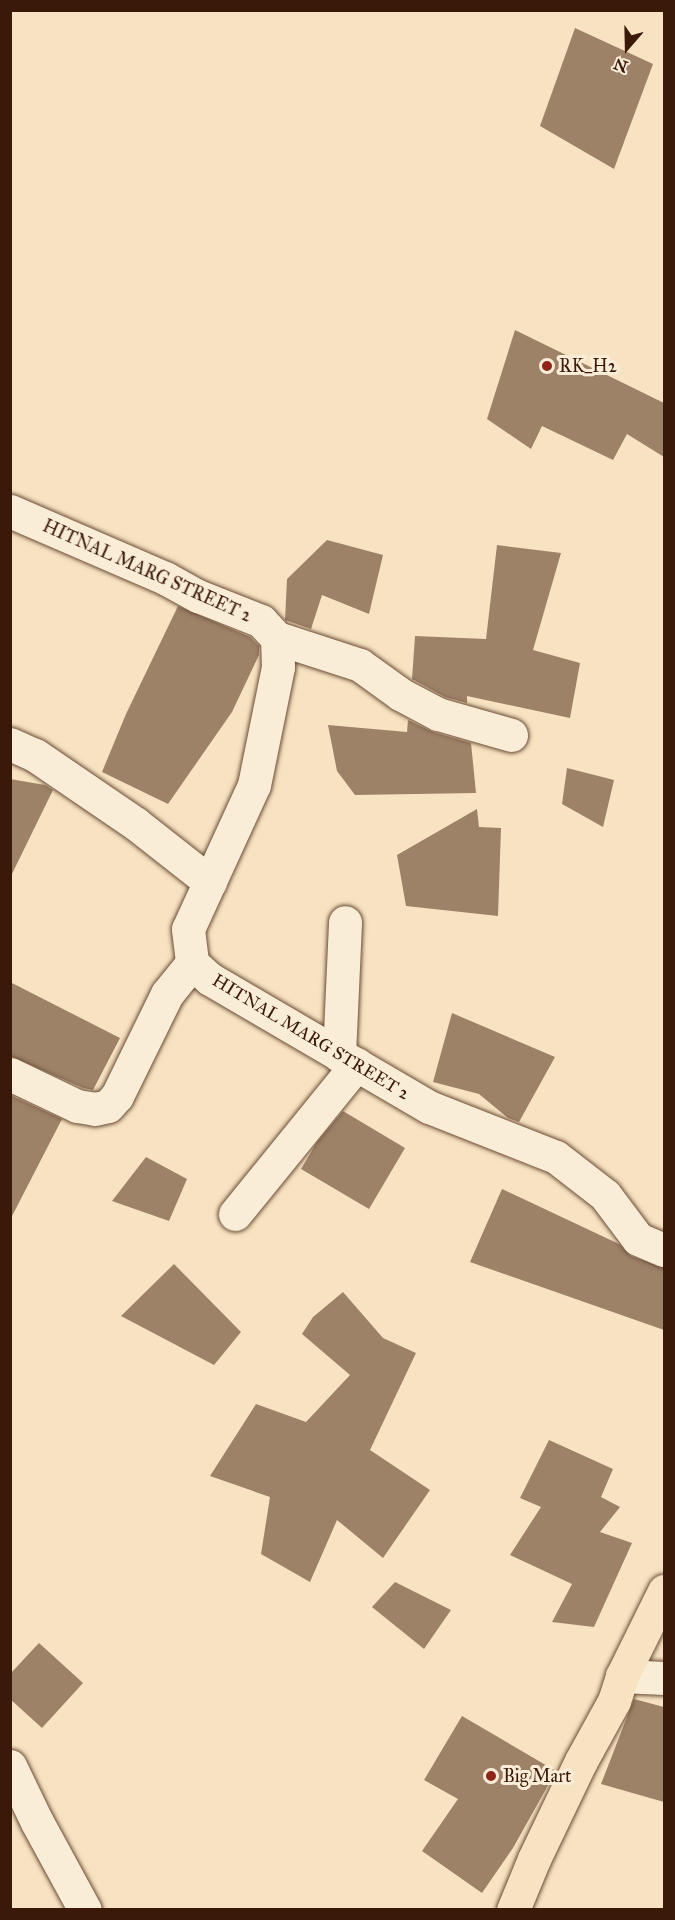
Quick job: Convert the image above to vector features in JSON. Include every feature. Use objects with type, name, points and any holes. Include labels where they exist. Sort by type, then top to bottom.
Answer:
[{"type":"main road","points":[[513,1910],[522,1884],[575,1772],[614,1701],[622,1676],[664,1591]]},
{"type":"street","name":"HITNAL MARG STREET 2","points":[[10,511],[165,578],[198,596],[261,621],[278,638],[278,667],[254,785],[188,929],[192,963],[210,979],[429,1107],[556,1157],[605,1195],[638,1239],[664,1250]]},
{"type":"street","points":[[278,638],[360,665],[400,694],[438,714],[511,735]]},
{"type":"street","points":[[10,744],[35,755],[136,824],[210,882]]},
{"type":"street","points":[[235,1214],[348,1060],[345,922]]},
{"type":"street","points":[[10,1074],[77,1106],[95,1109],[108,1106],[117,1096],[167,993],[192,963]]},
{"type":"street","points":[[622,1676],[664,1678]]},
{"type":"street","points":[[10,1766],[37,1822],[85,1910]]},
{"type":"building","points":[[575,28],[653,64],[614,169],[540,126]]},
{"type":"building","name":"RK_H2","points":[[515,330],[664,403],[664,457],[627,434],[613,460],[542,426],[531,449],[487,419]]},
{"type":"building","points":[[327,540],[383,555],[369,614],[322,595],[311,629],[285,620],[287,579]]},
{"type":"building","points":[[497,545],[561,553],[533,650],[580,663],[570,718],[467,696],[467,703],[445,697],[412,679],[415,636],[486,639]]},
{"type":"building","points":[[178,606],[250,637],[259,646],[259,655],[232,712],[168,804],[102,772],[126,714]]},
{"type":"building","points":[[408,720],[433,732],[471,743],[476,793],[355,795],[337,771],[328,725],[407,732]]},
{"type":"building","points":[[567,768],[614,780],[603,827],[562,804]]},
{"type":"building","points":[[10,779],[45,785],[53,790],[10,878]]},
{"type":"building","points":[[477,809],[479,827],[501,828],[498,916],[406,906],[397,855]]},
{"type":"building","points":[[10,982],[120,1038],[93,1090],[83,1088],[10,1056]]},
{"type":"building","points":[[452,1013],[555,1057],[519,1122],[508,1118],[479,1094],[433,1082]]},
{"type":"building","points":[[10,1095],[62,1119],[10,1220]]},
{"type":"building","points":[[343,1111],[405,1148],[369,1209],[301,1169],[317,1142]]},
{"type":"building","points":[[146,1157],[187,1179],[169,1221],[112,1201]]},
{"type":"building","points":[[502,1189],[619,1244],[631,1256],[664,1268],[664,1330],[470,1262]]},
{"type":"building","points":[[174,1264],[241,1332],[214,1365],[121,1316]]},
{"type":"building","points":[[343,1292],[383,1338],[416,1353],[370,1450],[430,1490],[383,1558],[337,1520],[310,1582],[261,1554],[270,1497],[210,1476],[256,1404],[306,1422],[350,1375],[302,1334],[313,1317]]},
{"type":"building","points":[[549,1440],[613,1469],[601,1497],[620,1507],[600,1532],[632,1543],[594,1627],[552,1622],[572,1584],[510,1555],[541,1507],[520,1498]]},
{"type":"building","points":[[395,1582],[451,1610],[424,1649],[372,1607]]},
{"type":"building","points":[[39,1643],[83,1683],[42,1728],[10,1699],[10,1674]]},
{"type":"building","points":[[634,1699],[664,1707],[664,1802],[601,1784]]},
{"type":"building","name":"Big Mart","points":[[462,1716],[556,1771],[513,1848],[482,1893],[422,1851],[458,1799],[424,1780]]},
{"type":"place","name":"RK_H2","points":[[547,366]]},
{"type":"place","name":"Big Mart","points":[[491,1776]]}]
